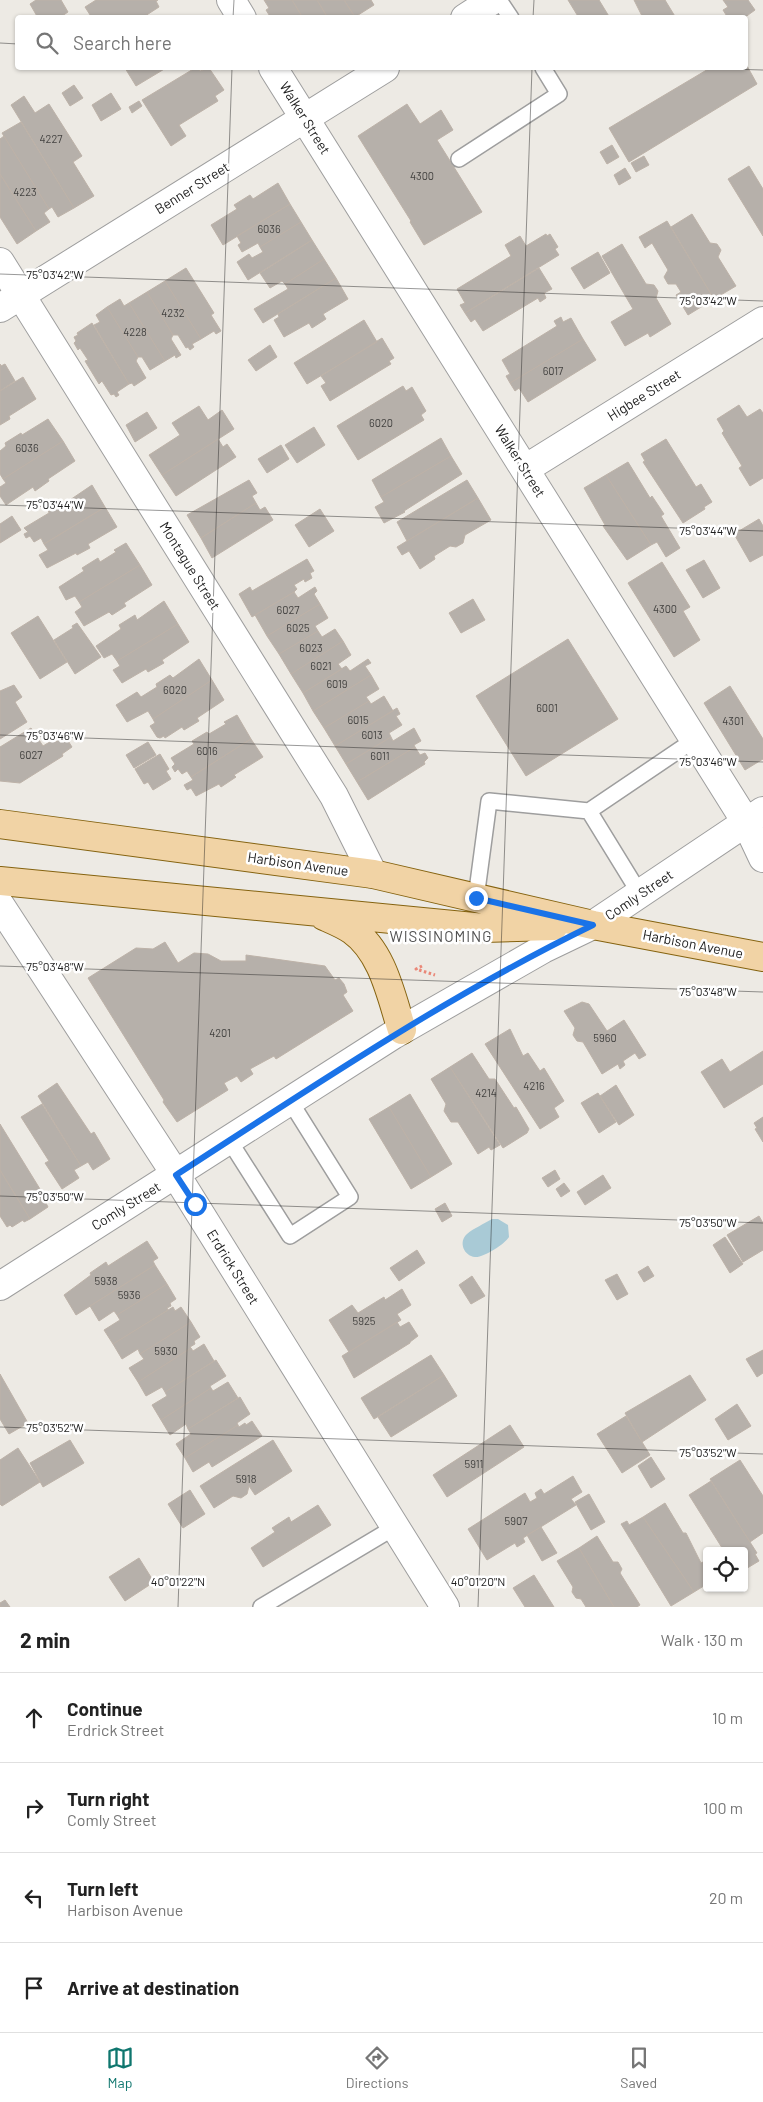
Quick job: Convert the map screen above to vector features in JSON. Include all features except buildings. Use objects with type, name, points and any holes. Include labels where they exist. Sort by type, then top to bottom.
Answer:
[{"type":"main road","name":"Harbison Avenue","points":[[0,824],[373,874],[593,925],[763,957]]},
{"type":"main road","name":"Harbison Avenue","points":[[0,881],[484,928],[593,925]]},
{"type":"main road","points":[[316,911],[352,930],[370,949],[383,971],[402,1030]]},
{"type":"street","points":[[231,0],[240,15]]},
{"type":"street","points":[[470,15],[493,0]]},
{"type":"street","name":"Walker Street","points":[[274,70],[694,740],[754,817],[763,858]]},
{"type":"street","name":"Benner Street","points":[[10,302],[382,70]]},
{"type":"street","name":"Montague Street","points":[[0,262],[10,302],[334,796],[373,874]]},
{"type":"street","name":"Higbee Street","points":[[525,469],[763,321]]},
{"type":"street","name":"Comly Street","points":[[0,1286],[402,1030],[543,949],[593,925],[754,817]]},
{"type":"street","name":"Erdrick Street","points":[[0,905],[176,1175],[445,1607]]},
{"type":"lane","points":[[499,0],[509,15]]},
{"type":"lane","points":[[459,159],[560,94],[544,70]]},
{"type":"lane","points":[[476,898],[489,801],[590,811],[694,740]]},
{"type":"lane","points":[[590,811],[640,894]]},
{"type":"lane","points":[[229,1140],[290,1236],[350,1197],[290,1102]]},
{"type":"lane","points":[[261,1607],[395,1527]]},
{"type":"path","points":[[422,966],[416,969],[440,976]]},
{"type":"water","points":[[492,1219],[498,1219],[508,1225],[509,1237],[499,1247],[488,1253],[479,1257],[471,1256],[463,1248],[464,1237]]},
{"type":"district","name":"WISSINOMING","points":[[441,937]]},
{"type":"route","points":[[195,1204],[176,1175],[393,1035],[543,949],[593,925],[476,898]]}]
